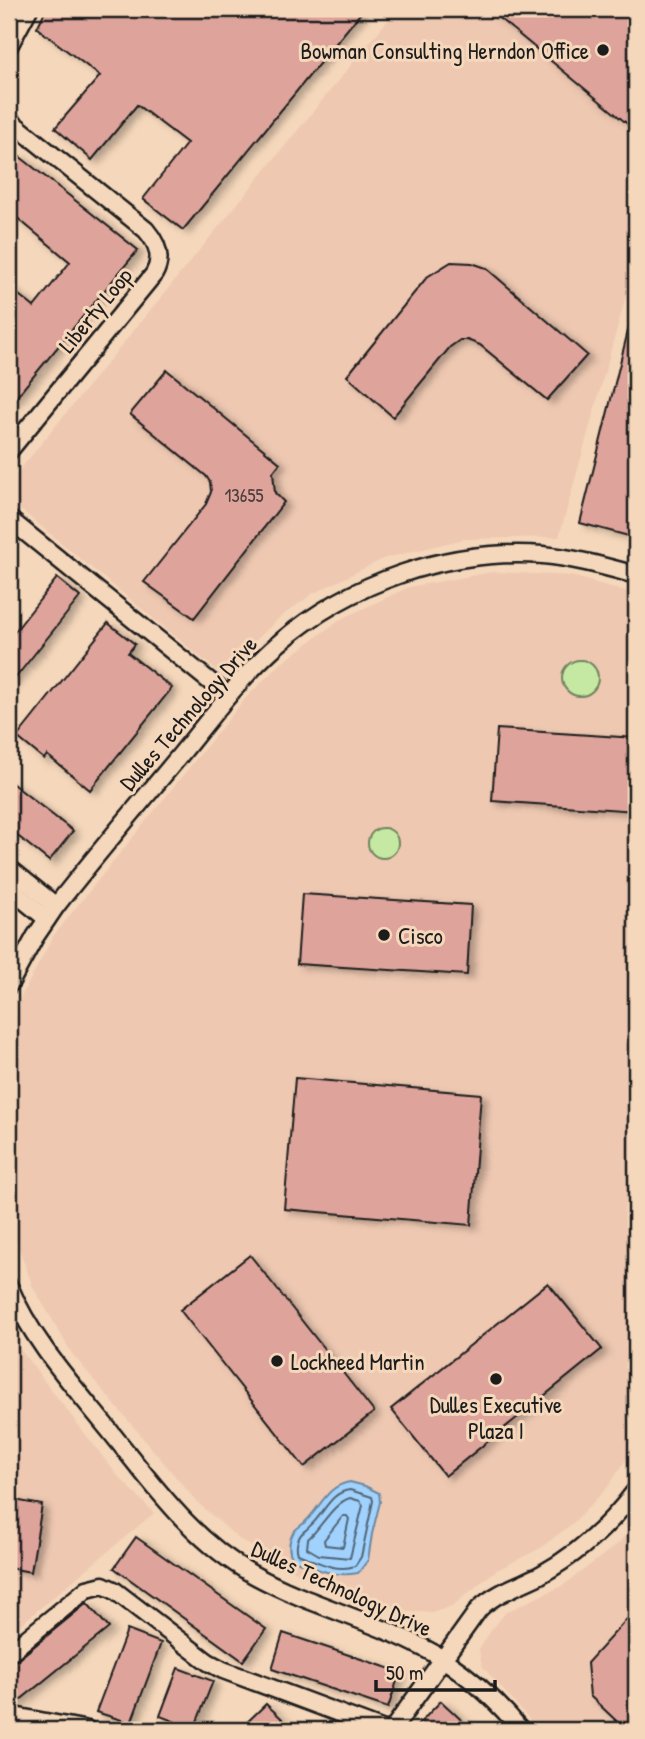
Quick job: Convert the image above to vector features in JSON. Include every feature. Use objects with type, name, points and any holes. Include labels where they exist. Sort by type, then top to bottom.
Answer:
[{"type":"street","points":[[9,46],[29,9]]},
{"type":"street","name":"Liberty Loop","points":[[9,120],[146,230],[157,246],[159,264],[145,285],[9,451]]},
{"type":"street","points":[[9,519],[228,696]]},
{"type":"street","name":"Dulles Technology Drive","points":[[9,985],[22,958],[51,912],[228,696],[277,645],[316,615],[360,590],[408,572],[456,560],[524,554],[583,561],[636,575]]},
{"type":"street","points":[[9,868],[51,912]]},
{"type":"street","points":[[9,888],[51,912]]},
{"type":"street","name":"Dulles Technology Drive","points":[[9,1286],[32,1330],[54,1362],[167,1501],[207,1543],[232,1562],[275,1586],[390,1633],[442,1659],[485,1603],[572,1554],[613,1518],[636,1490]]},
{"type":"street","points":[[9,1653],[87,1589],[103,1585],[114,1590],[208,1662],[223,1670],[384,1730]]},
{"type":"street","points":[[392,1730],[442,1659],[487,1695],[521,1730]]},
{"type":"street","points":[[9,1715],[88,1730]]},
{"type":"shaded area","points":[[397,9],[636,9],[636,260],[559,537],[464,539],[385,558],[312,594],[279,618],[221,674],[9,500],[9,483]]},
{"type":"shaded area","points":[[493,572],[571,576],[636,594],[636,1445],[607,1488],[573,1523],[539,1549],[495,1571],[452,1606],[435,1612],[409,1612],[303,1576],[239,1539],[197,1502],[73,1355],[33,1287],[9,1220],[9,1048],[21,997],[54,935],[243,701],[278,666],[339,620],[409,587]]},
{"type":"shaded area","points":[[9,1335],[116,1474],[154,1513],[9,1634]]},
{"type":"shaded area","points":[[636,1522],[636,1730],[539,1730],[482,1666],[479,1650],[506,1612],[564,1585],[619,1543]]},
{"type":"green space","points":[[580,660],[593,665],[598,678],[593,691],[580,696],[567,691],[562,678],[567,665]]},
{"type":"green space","points":[[383,828],[394,832],[398,843],[394,854],[383,858],[372,854],[368,843],[372,832]]},
{"type":"water","points":[[350,1482],[379,1493],[380,1502],[368,1560],[358,1573],[340,1574],[293,1560],[289,1546],[294,1531],[311,1516],[329,1492]]},
{"type":"building","points":[[46,9],[364,9],[183,230],[143,199],[187,143],[137,105],[92,160],[55,128],[100,76],[37,28]]},
{"type":"building","points":[[488,9],[620,9],[636,22],[636,131]]},
{"type":"building","points":[[19,156],[138,250],[9,406],[9,287],[34,307],[70,262],[9,211],[9,160]]},
{"type":"building","points":[[451,262],[472,263],[486,268],[587,355],[547,400],[480,345],[467,340],[460,340],[450,347],[393,417],[347,376],[427,277]]},
{"type":"building","points":[[632,315],[636,316],[636,538],[580,523]]},
{"type":"building","points":[[167,370],[280,463],[273,472],[275,493],[284,502],[194,618],[144,582],[206,504],[211,492],[206,476],[130,414]]},
{"type":"building","points":[[57,578],[80,597],[9,686],[9,639]]},
{"type":"building","points":[[108,623],[135,644],[128,653],[172,688],[90,790],[47,755],[44,759],[17,737]]},
{"type":"building","points":[[497,729],[636,738],[636,811],[492,801]]},
{"type":"building","points":[[9,781],[73,831],[49,861],[9,829]]},
{"type":"building","name":"Cisco","points":[[302,894],[471,905],[467,975],[297,964]]},
{"type":"building","points":[[295,1078],[481,1094],[471,1225],[284,1209]]},
{"type":"building","name":"Lockheed Martin","points":[[250,1255],[374,1412],[304,1467],[180,1310]]},
{"type":"building","name":"Dulles Executive Plaza I","points":[[548,1283],[602,1349],[445,1476],[391,1409]]},
{"type":"building","points":[[9,1499],[42,1505],[31,1572],[9,1568]]},
{"type":"building","points":[[136,1537],[266,1629],[243,1661],[114,1568]]},
{"type":"building","points":[[87,1603],[109,1628],[14,1705],[9,1699],[9,1663],[16,1661]]},
{"type":"building","points":[[636,1609],[636,1730],[626,1730],[590,1696],[587,1663]]},
{"type":"building","points":[[127,1630],[161,1643],[131,1723],[96,1712]]},
{"type":"building","points":[[283,1633],[400,1672],[388,1708],[272,1669]]},
{"type":"building","points":[[178,1668],[213,1681],[194,1729],[160,1716]]},
{"type":"building","points":[[441,1701],[472,1730],[413,1730]]},
{"type":"building","points":[[266,1704],[294,1730],[239,1730]]},
{"type":"place","name":"Bowman Consulting Herndon Office","points":[[603,50]]},
{"type":"place","name":"Cisco","points":[[384,935]]},
{"type":"place","name":"Lockheed Martin","points":[[277,1361]]},
{"type":"place","name":"Dulles Executive Plaza I","points":[[496,1379]]}]
